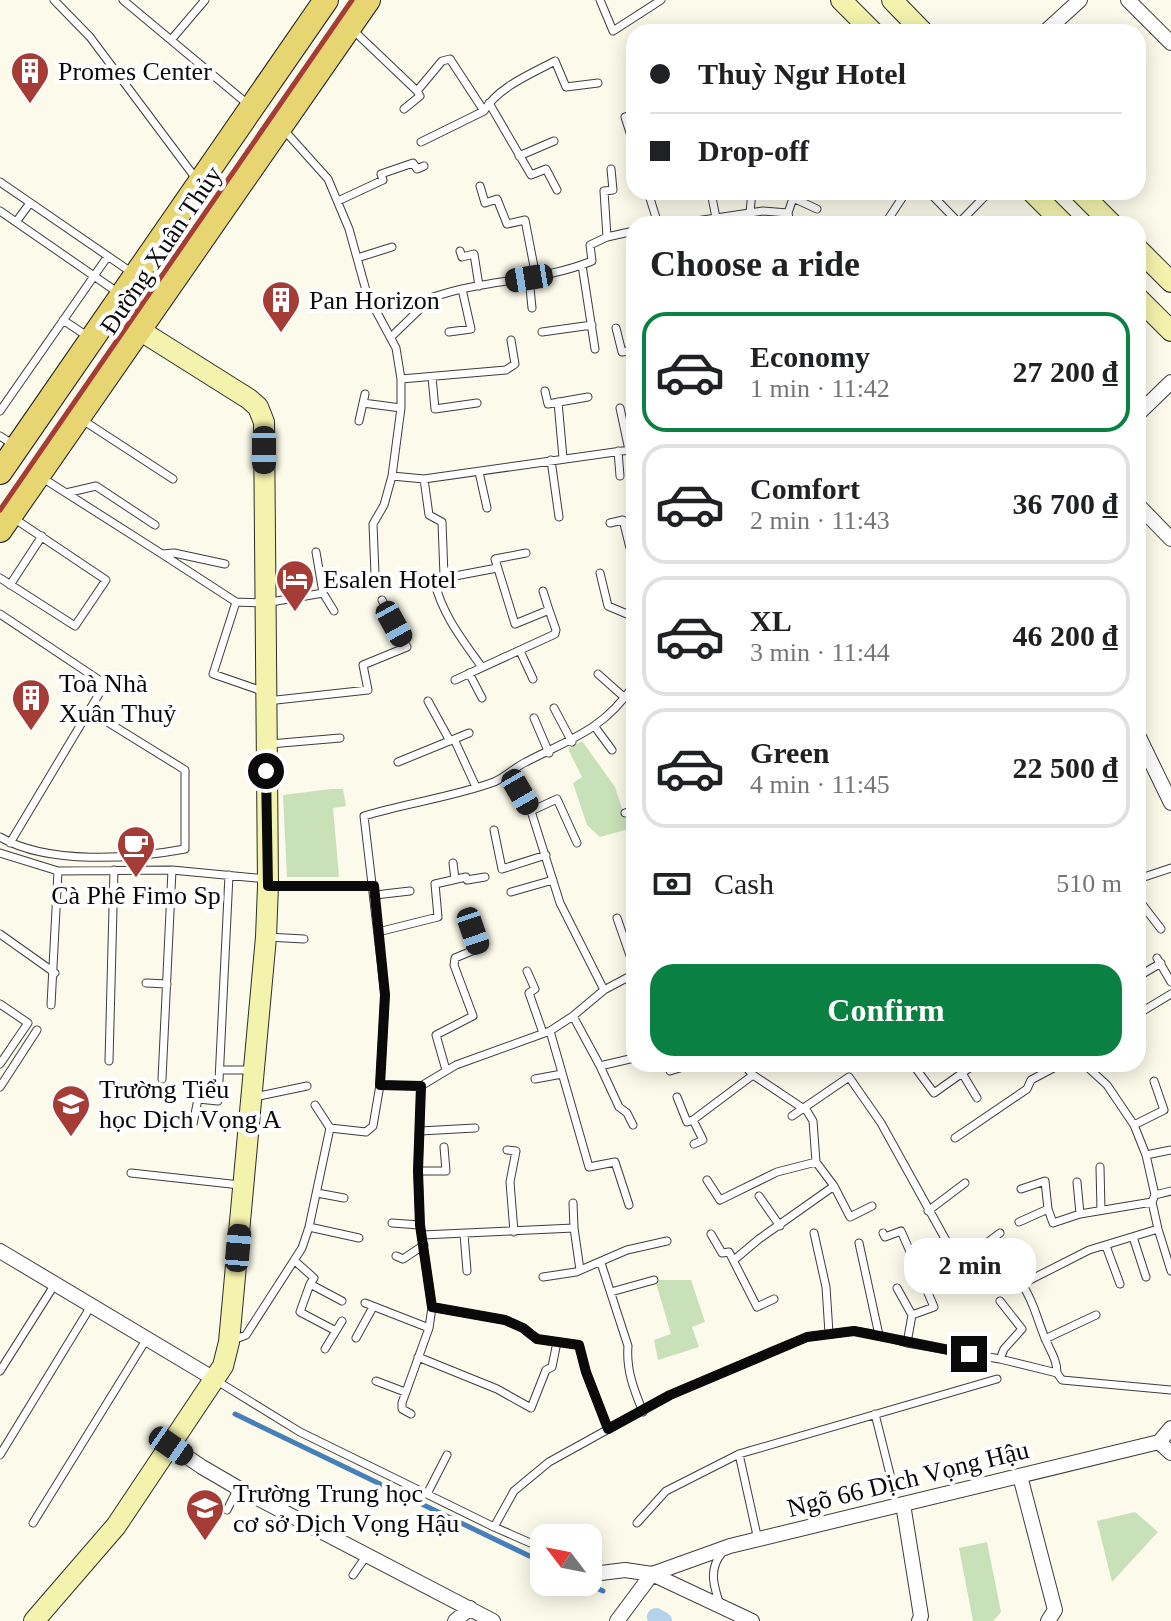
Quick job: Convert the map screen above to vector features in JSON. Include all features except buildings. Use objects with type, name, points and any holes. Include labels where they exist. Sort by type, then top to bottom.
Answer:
[{"type":"main road","name":"Đường Xuân Thủy","points":[[0,472],[8,442],[92,339],[326,0]]},
{"type":"main road","name":"Đường Xuân Thủy","points":[[5,523],[368,0]]},
{"type":"main road","points":[[302,35],[330,54]]},
{"type":"street","points":[[841,0],[864,24]]},
{"type":"street","points":[[892,0],[915,24]]},
{"type":"street","points":[[1054,24],[1080,0]]},
{"type":"street","points":[[1128,0],[1171,43]]},
{"type":"street","points":[[1040,200],[1056,216]]},
{"type":"street","points":[[1088,200],[1104,216]]},
{"type":"street","points":[[1146,257],[1171,282]]},
{"type":"street","points":[[1146,306],[1171,331]]},
{"type":"street","points":[[34,1621],[116,1526],[216,1380],[229,1342],[266,937],[264,422],[258,407],[224,382],[141,331]]},
{"type":"street","points":[[1146,406],[1171,382]]},
{"type":"street","points":[[1146,513],[1171,539]]},
{"type":"street","points":[[1146,751],[1171,803]]},
{"type":"street","points":[[0,1251],[216,1380]]},
{"type":"street","points":[[1171,1428],[1159,1442],[1171,1453]]},
{"type":"street","name":"Ngõ 66 Dịch Vọng Hậu","points":[[652,1574],[730,1546],[1159,1442]]},
{"type":"street","points":[[171,1446],[238,1488],[493,1621]]},
{"type":"street","points":[[1020,1476],[1055,1610],[1048,1621]]},
{"type":"street","points":[[903,1504],[921,1616],[919,1621]]},
{"type":"street","points":[[602,1570],[652,1574],[752,1621]]},
{"type":"street","points":[[617,1621],[652,1574]]},
{"type":"street","points":[[455,1621],[470,1608]]},
{"type":"lane","points":[[54,0],[90,37],[199,183]]},
{"type":"lane","points":[[123,0],[251,107]]},
{"type":"lane","points":[[171,40],[205,0]]},
{"type":"lane","points":[[600,0],[613,31],[661,0]]},
{"type":"lane","points":[[350,26],[417,91],[420,96],[404,109]]},
{"type":"lane","points":[[417,91],[442,61],[450,59],[484,111]]},
{"type":"lane","points":[[421,142],[484,111],[489,103],[517,82],[555,61],[566,87],[598,83]]},
{"type":"lane","points":[[489,103],[531,175],[546,169],[557,190]]},
{"type":"lane","points":[[280,125],[318,167],[338,201],[367,294],[396,348],[401,379],[401,408],[392,476],[384,505],[373,524],[375,574]]},
{"type":"lane","points":[[519,156],[554,141]]},
{"type":"lane","points":[[338,201],[383,180],[381,174],[413,163],[417,169],[424,166]]},
{"type":"lane","points":[[607,237],[604,191],[613,190],[611,169]]},
{"type":"lane","points":[[0,182],[108,256],[129,286]]},
{"type":"lane","points":[[480,186],[485,203],[497,199],[507,224],[525,220],[533,278],[532,308]]},
{"type":"lane","points":[[750,212],[751,200]]},
{"type":"lane","points":[[789,216],[792,200]]},
{"type":"lane","points":[[802,200],[817,209]]},
{"type":"lane","points":[[936,200],[952,216]]},
{"type":"lane","points":[[966,216],[982,200]]},
{"type":"lane","points":[[16,222],[30,203]]},
{"type":"lane","points":[[0,211],[94,276],[129,286]]},
{"type":"lane","points":[[727,216],[750,212],[788,213]]},
{"type":"lane","points":[[391,337],[421,308],[419,301],[462,289],[533,278],[582,265],[592,261],[590,245],[626,233]]},
{"type":"lane","points":[[357,258],[392,247]]},
{"type":"lane","points":[[460,251],[462,257],[474,254],[479,286]]},
{"type":"lane","points":[[0,411],[108,256]]},
{"type":"lane","points":[[582,265],[595,349]]},
{"type":"lane","points":[[449,332],[471,329],[462,289]]},
{"type":"lane","points":[[63,320],[92,339]]},
{"type":"lane","points":[[542,332],[592,325]]},
{"type":"lane","points":[[616,328],[622,352],[626,351]]},
{"type":"lane","points":[[401,379],[506,370],[515,364],[511,340]]},
{"type":"lane","points":[[432,377],[435,409],[477,403]]},
{"type":"lane","points":[[545,391],[548,404],[588,397]]},
{"type":"lane","points":[[359,421],[364,399],[401,408]]},
{"type":"lane","points":[[558,402],[563,458]]},
{"type":"lane","points":[[620,408],[626,436]]},
{"type":"lane","points":[[80,418],[173,479]]},
{"type":"lane","points":[[392,476],[424,479],[626,450]]},
{"type":"lane","points":[[618,451],[620,476]]},
{"type":"lane","points":[[551,460],[559,517]]},
{"type":"lane","points":[[479,472],[487,508]]},
{"type":"lane","points":[[39,475],[236,602],[265,603],[323,593]]},
{"type":"lane","points":[[424,479],[429,515],[442,522],[444,576]]},
{"type":"lane","points":[[66,493],[96,486],[155,525]]},
{"type":"lane","points":[[610,523],[623,520],[626,532]]},
{"type":"lane","points":[[0,578],[75,626],[106,580],[42,536],[5,523]]},
{"type":"lane","points":[[10,585],[42,536]]},
{"type":"lane","points":[[316,552],[323,593],[334,611]]},
{"type":"lane","points":[[162,554],[174,553],[225,564]]},
{"type":"lane","points":[[526,553],[495,559],[515,624],[549,610]]},
{"type":"lane","points":[[481,666],[448,619],[434,580],[497,568]]},
{"type":"lane","points":[[600,573],[608,606],[626,614]]},
{"type":"lane","points":[[455,680],[555,634],[543,591]]},
{"type":"lane","points":[[236,602],[213,674],[265,697],[368,690],[363,665],[407,647],[382,600]]},
{"type":"lane","points":[[0,614],[105,684],[10,843]]},
{"type":"lane","points":[[520,651],[533,679]]},
{"type":"lane","points":[[469,673],[482,698]]},
{"type":"lane","points":[[330,1128],[366,1132],[373,1126],[380,1085],[385,995],[364,816],[497,781],[524,762],[572,742],[595,727],[625,698],[598,674]]},
{"type":"lane","points":[[428,701],[476,787]]},
{"type":"lane","points":[[554,708],[572,742]]},
{"type":"lane","points":[[0,837],[10,843],[65,856],[140,855],[185,849],[185,770],[88,710]]},
{"type":"lane","points":[[534,718],[549,753]]},
{"type":"lane","points":[[595,727],[612,750]]},
{"type":"lane","points":[[398,762],[469,733]]},
{"type":"lane","points":[[265,744],[340,738]]},
{"type":"lane","points":[[509,773],[531,811],[560,903],[604,990]]},
{"type":"lane","points":[[531,811],[557,799],[577,843]]},
{"type":"lane","points":[[494,830],[502,869],[546,855]]},
{"type":"lane","points":[[0,853],[58,871],[172,870],[229,875],[268,883],[410,891]]},
{"type":"lane","points":[[453,863],[455,879]]},
{"type":"lane","points":[[1146,876],[1171,868]]},
{"type":"lane","points":[[109,1061],[114,870]]},
{"type":"lane","points":[[162,1079],[172,870]]},
{"type":"lane","points":[[51,1005],[58,871]]},
{"type":"lane","points":[[193,1124],[198,1099],[218,1101],[229,875]]},
{"type":"lane","points":[[378,932],[438,917],[435,884],[485,877]]},
{"type":"lane","points":[[511,892],[553,880]]},
{"type":"lane","points":[[1146,909],[1161,929]]},
{"type":"lane","points":[[617,918],[626,944]]},
{"type":"lane","points":[[446,1070],[436,1035],[473,1016],[454,965],[455,958],[479,948],[473,931]]},
{"type":"lane","points":[[0,934],[55,973]]},
{"type":"lane","points":[[266,937],[304,939]]},
{"type":"lane","points":[[1146,971],[1159,960],[1171,982]]},
{"type":"lane","points":[[527,971],[535,989],[529,993],[562,1074],[589,1167],[615,1162],[629,1205]]},
{"type":"lane","points":[[380,1085],[421,1086],[446,1070],[546,1032],[573,1016],[604,990],[626,978]]},
{"type":"lane","points":[[146,983],[167,984]]},
{"type":"lane","points":[[1146,1009],[1171,994]]},
{"type":"lane","points":[[0,1004],[28,1023],[0,1064]]},
{"type":"lane","points":[[573,1016],[619,1107],[627,1113],[633,1125]]},
{"type":"lane","points":[[0,1087],[37,1030]]},
{"type":"lane","points":[[600,1066],[626,1060]]},
{"type":"lane","points":[[221,1070],[254,1070]]},
{"type":"lane","points":[[750,1072],[804,1107],[813,1121],[816,1162],[834,1186],[850,1217],[872,1206]]},
{"type":"lane","points":[[918,1072],[934,1093],[959,1072]]},
{"type":"lane","points":[[964,1072],[977,1098]]},
{"type":"lane","points":[[955,1138],[1027,1089],[1031,1080],[1046,1072]]},
{"type":"lane","points":[[1093,1072],[1107,1085],[1134,1125],[1146,1155],[1158,1229],[1171,1271]]},
{"type":"lane","points":[[535,1079],[562,1074]]},
{"type":"lane","points":[[677,1097],[687,1122],[753,1075]]},
{"type":"lane","points":[[792,1116],[849,1077],[881,1123],[953,1253],[974,1274]]},
{"type":"lane","points":[[1134,1125],[1164,1110],[1154,1081]]},
{"type":"lane","points":[[251,1097],[307,1086]]},
{"type":"lane","points":[[411,1414],[402,1409],[405,1392],[429,1328],[432,1307],[420,1225],[421,1086]]},
{"type":"lane","points":[[229,1342],[246,1335],[295,1261],[309,1227],[330,1128],[315,1105]]},
{"type":"lane","points":[[693,1120],[703,1140],[694,1144]]},
{"type":"lane","points":[[420,1131],[475,1128]]},
{"type":"lane","points":[[418,1171],[446,1171],[444,1147]]},
{"type":"lane","points":[[507,1150],[516,1151],[510,1182],[514,1232]]},
{"type":"lane","points":[[1146,1155],[1171,1150]]},
{"type":"lane","points":[[707,1180],[720,1200],[777,1172],[816,1162]]},
{"type":"lane","points":[[1100,1167],[1101,1210]]},
{"type":"lane","points":[[131,1173],[243,1186]]},
{"type":"lane","points":[[1021,1189],[1045,1181],[1053,1223],[1171,1191]]},
{"type":"lane","points":[[1077,1182],[1080,1214]]},
{"type":"lane","points":[[928,1211],[965,1183]]},
{"type":"lane","points":[[734,1260],[834,1186]]},
{"type":"lane","points":[[317,1193],[344,1198]]},
{"type":"lane","points":[[759,1196],[780,1226]]},
{"type":"lane","points":[[573,1203],[580,1270]]},
{"type":"lane","points":[[1019,1222],[1048,1209]]},
{"type":"lane","points":[[392,1223],[420,1225]]},
{"type":"lane","points":[[309,1227],[359,1238]]},
{"type":"lane","points":[[422,1235],[574,1228]]},
{"type":"lane","points":[[1158,1229],[1066,1261],[1022,1284],[1035,1305],[1062,1380],[1171,1390]]},
{"type":"lane","points":[[883,1233],[885,1237],[901,1231],[934,1307],[912,1315]]},
{"type":"lane","points":[[814,1233],[826,1287],[829,1333]]},
{"type":"lane","points":[[962,1261],[1000,1233]]},
{"type":"lane","points":[[464,1234],[467,1271]]},
{"type":"lane","points":[[711,1234],[722,1253],[729,1252],[757,1307],[774,1299]]},
{"type":"lane","points":[[1133,1237],[1146,1277]]},
{"type":"lane","points":[[543,1277],[580,1270],[627,1250],[667,1241]]},
{"type":"lane","points":[[859,1243],[879,1335]]},
{"type":"lane","points":[[396,1256],[403,1259],[424,1245]]},
{"type":"lane","points":[[1106,1246],[1120,1284]]},
{"type":"lane","points":[[919,1272],[953,1253]]},
{"type":"lane","points":[[295,1261],[314,1278],[300,1312],[336,1331]]},
{"type":"lane","points":[[601,1263],[628,1346],[627,1360],[632,1385],[643,1412]]},
{"type":"lane","points":[[611,1292],[654,1280]]},
{"type":"lane","points":[[0,1371],[55,1284]]},
{"type":"lane","points":[[310,1284],[342,1301]]},
{"type":"lane","points":[[897,1288],[912,1315],[907,1343]]},
{"type":"lane","points":[[1000,1301],[1022,1329],[1004,1349],[1000,1359]]},
{"type":"lane","points":[[365,1303],[429,1328]]},
{"type":"lane","points":[[0,1455],[91,1306]]},
{"type":"lane","points":[[356,1338],[373,1307]]},
{"type":"lane","points":[[432,1307],[505,1320],[537,1339],[579,1345],[608,1429]]},
{"type":"lane","points":[[1045,1339],[1096,1315]]},
{"type":"lane","points":[[325,1349],[342,1321]]},
{"type":"lane","points":[[494,1527],[514,1491],[549,1462],[670,1395],[807,1337],[854,1331],[1057,1373]]},
{"type":"lane","points":[[33,1523],[146,1340]]},
{"type":"lane","points":[[418,1357],[497,1389],[531,1408],[546,1370],[552,1367],[557,1342]]},
{"type":"lane","points":[[637,1523],[666,1491],[739,1454],[997,1379]]},
{"type":"lane","points":[[216,1380],[300,1432],[530,1543]]},
{"type":"lane","points":[[376,1381],[405,1392]]},
{"type":"lane","points":[[875,1414],[890,1474]]},
{"type":"lane","points":[[739,1454],[758,1540]]},
{"type":"lane","points":[[427,1494],[447,1455]]},
{"type":"lane","points":[[227,1510],[238,1488]]},
{"type":"lane","points":[[720,1605],[713,1586],[713,1570],[718,1557],[730,1546]]},
{"type":"lane","points":[[353,1575],[367,1555]]},
{"type":"green space","points":[[582,741],[615,787],[626,820],[626,830],[600,837],[587,825],[573,783],[582,777],[568,749]]},
{"type":"green space","points":[[343,789],[346,806],[333,808],[339,877],[287,877],[283,795]]},
{"type":"green space","points":[[659,1280],[691,1280],[705,1322],[692,1327],[699,1347],[658,1360],[654,1340],[671,1334],[656,1283]]},
{"type":"green space","points":[[1135,1512],[1158,1532],[1112,1582],[1097,1521]]},
{"type":"green space","points":[[987,1542],[1001,1612],[993,1621],[973,1621],[959,1548]]},
{"type":"waterway","points":[[235,1414],[530,1556]]},
{"type":"waterway","points":[[656,1617],[663,1621]]},
{"type":"railway","points":[[0,510],[352,0]]},
{"type":"place","name":"Promes Center","points":[[30,105]]},
{"type":"place","name":"Pan Horizon","points":[[281,334]]},
{"type":"place","name":"Esalen Hotel","points":[[295,613]]},
{"type":"place","name":"Toà Nhà Xuân Thuỷ","points":[[31,732]]},
{"type":"place","name":"Cà Phê Fimo Sp","points":[[136,879]]},
{"type":"place","name":"Trường Tiểu học Dịch Vọng A","points":[[71,1138]]},
{"type":"place","name":"Trường Trung học cơ sở Dịch Vọng Hậu","points":[[205,1542]]},
{"type":"route","points":[[266,771],[268,886],[374,886],[385,995],[380,1085],[421,1086],[420,1225],[432,1307],[505,1320],[537,1339],[579,1345],[608,1429],[670,1395],[807,1337],[854,1331],[969,1354]]}]
